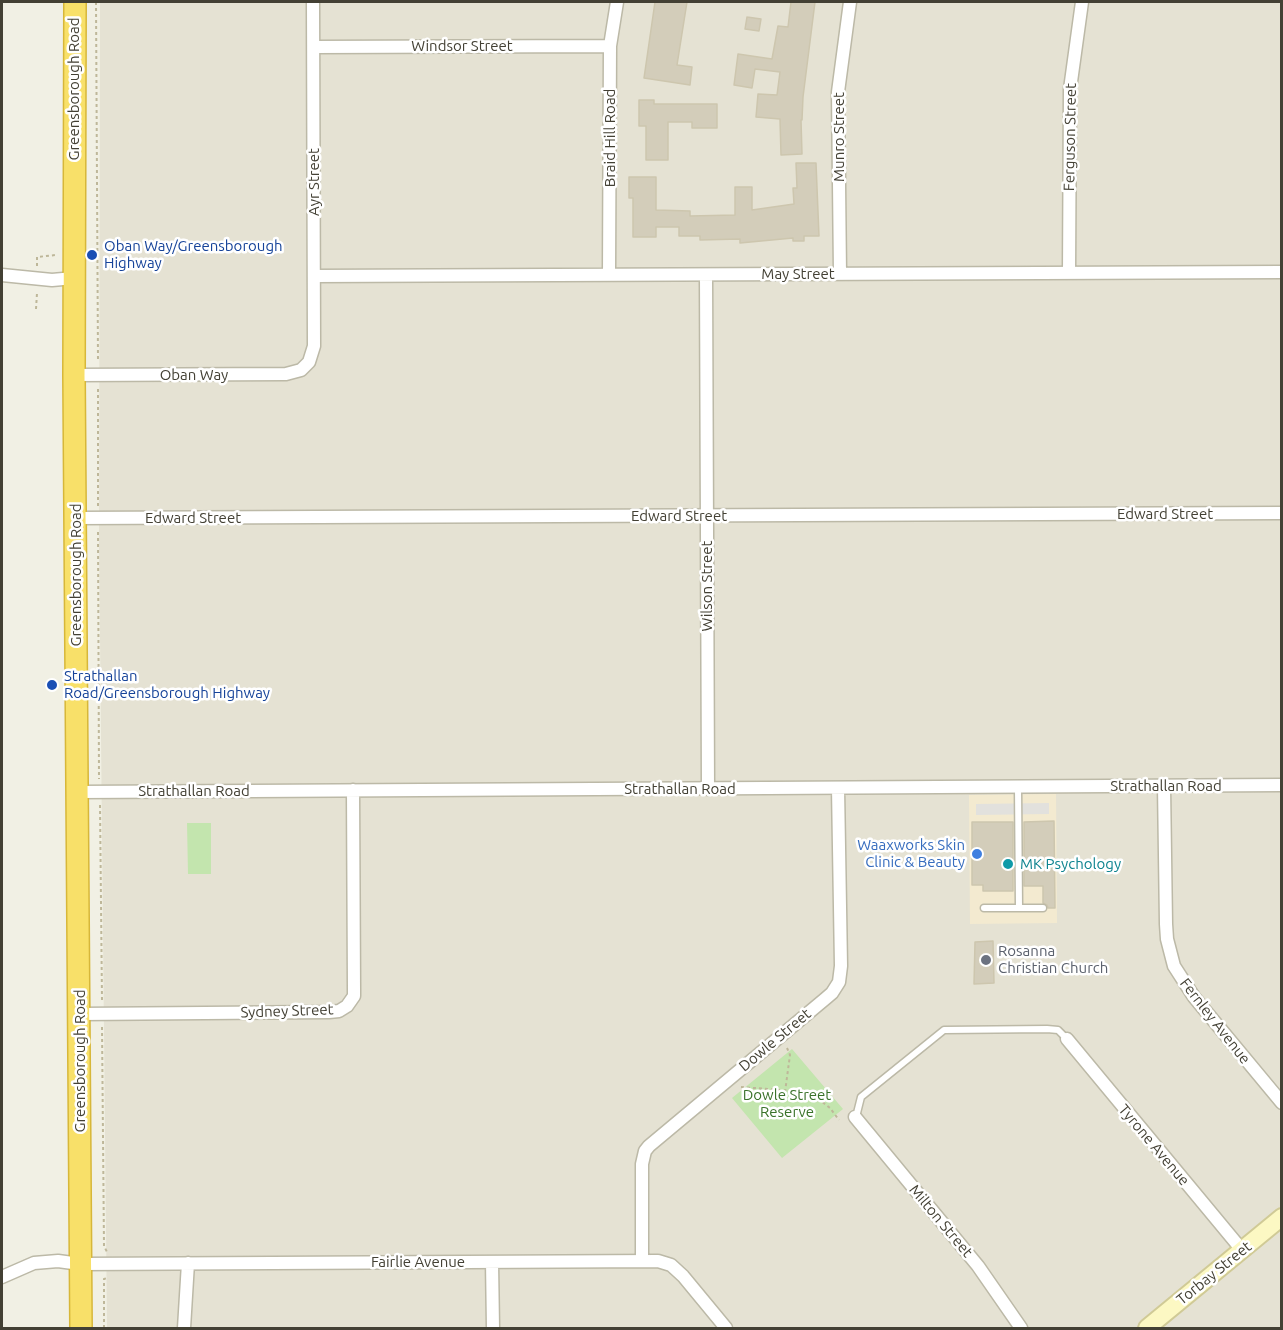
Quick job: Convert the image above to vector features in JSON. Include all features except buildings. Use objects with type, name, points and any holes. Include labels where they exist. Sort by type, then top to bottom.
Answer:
[{"type":"highway","name":"Greensborough Road","points":[[75,2],[76,518],[89,792],[80,1014],[81,1329]]},
{"type":"street","name":"Ayr Street","points":[[309,362],[314,346],[313,2]]},
{"type":"street","name":"Braid Hill Road","points":[[609,274],[610,46],[616,2]]},
{"type":"street","name":"Munro Street","points":[[840,274],[838,93],[850,2]]},
{"type":"street","name":"Ferguson Street","points":[[1070,273],[1070,97],[1082,2]]},
{"type":"street","name":"Windsor Street","points":[[314,47],[610,46]]},
{"type":"street","name":"May Street","points":[[314,276],[1281,272]]},
{"type":"street","points":[[2,275],[52,280],[74,278]]},
{"type":"street","name":"Wilson Street","points":[[706,275],[708,789]]},
{"type":"street","name":"Oban Way","points":[[74,375],[286,374],[301,370],[309,362]]},
{"type":"street","name":"Edward Street","points":[[76,518],[1281,513]]},
{"type":"street","name":"Strathallan Road","points":[[89,792],[1281,785]]},
{"type":"street","name":"Fernley Avenue","points":[[1164,786],[1166,924],[1167,939],[1174,966],[1194,997],[1281,1103]]},
{"type":"street","name":"Dowle Street","points":[[642,1260],[642,1164],[645,1151],[832,993],[839,982],[841,966],[838,788]]},
{"type":"street","name":"Sydney Street","points":[[80,1014],[329,1012],[339,1011],[347,1006],[354,996],[353,790]]},
{"type":"street","name":"Tyrone Avenue","points":[[1067,1039],[1242,1250]]},
{"type":"street","name":"Milton Street","points":[[855,1118],[978,1266],[1021,1329]]},
{"type":"street","name":"Torbay Street","points":[[1147,1329],[1281,1217]]},
{"type":"street","name":"Fairlie Avenue","points":[[2,1277],[34,1263],[58,1261],[107,1264],[658,1261],[671,1265],[682,1276],[726,1329]]},
{"type":"street","points":[[492,1262],[493,1329]]},
{"type":"street","points":[[184,1329],[188,1263]]},
{"type":"lane","points":[[1018,787],[1019,908]]},
{"type":"lane","points":[[984,908],[1043,908]]},
{"type":"lane","points":[[855,1118],[861,1097],[944,1030],[1047,1029],[1058,1030],[1067,1039]]},
{"type":"path","points":[[96,2],[98,518],[89,792],[102,1014],[104,1246],[107,1250],[107,1278],[104,1279],[104,1329]]},
{"type":"path","points":[[785,1092],[790,1055],[787,1048]]},
{"type":"path","points":[[741,1087],[777,1089],[798,1097],[820,1101],[830,1108],[839,1120]]},
{"type":"shaded area","points":[[100,2],[1281,2],[1281,1328],[107,1328],[99,541]]},
{"type":"shaded area","points":[[1056,794],[1057,923],[970,924],[969,795]]},
{"type":"shaded area","points":[[1049,803],[1049,814],[976,815],[976,804]]},
{"type":"green space","points":[[187,823],[211,823],[211,874],[188,874]]},
{"type":"green space","name":"Dowle Street Reserve","points":[[792,1049],[843,1109],[782,1158],[732,1098]]},
{"type":"place","name":"Oban Way/Greensborough Highway","points":[[92,255]]},
{"type":"place","name":"Strathallan Road/Greensborough Highway","points":[[52,685]]},
{"type":"place","name":"Waaxworks Skin Clinic & Beauty","points":[[977,854]]},
{"type":"place","name":"MK Psychology","points":[[1008,864]]},
{"type":"place","name":"Rosanna Christian Church","points":[[986,960]]}]
